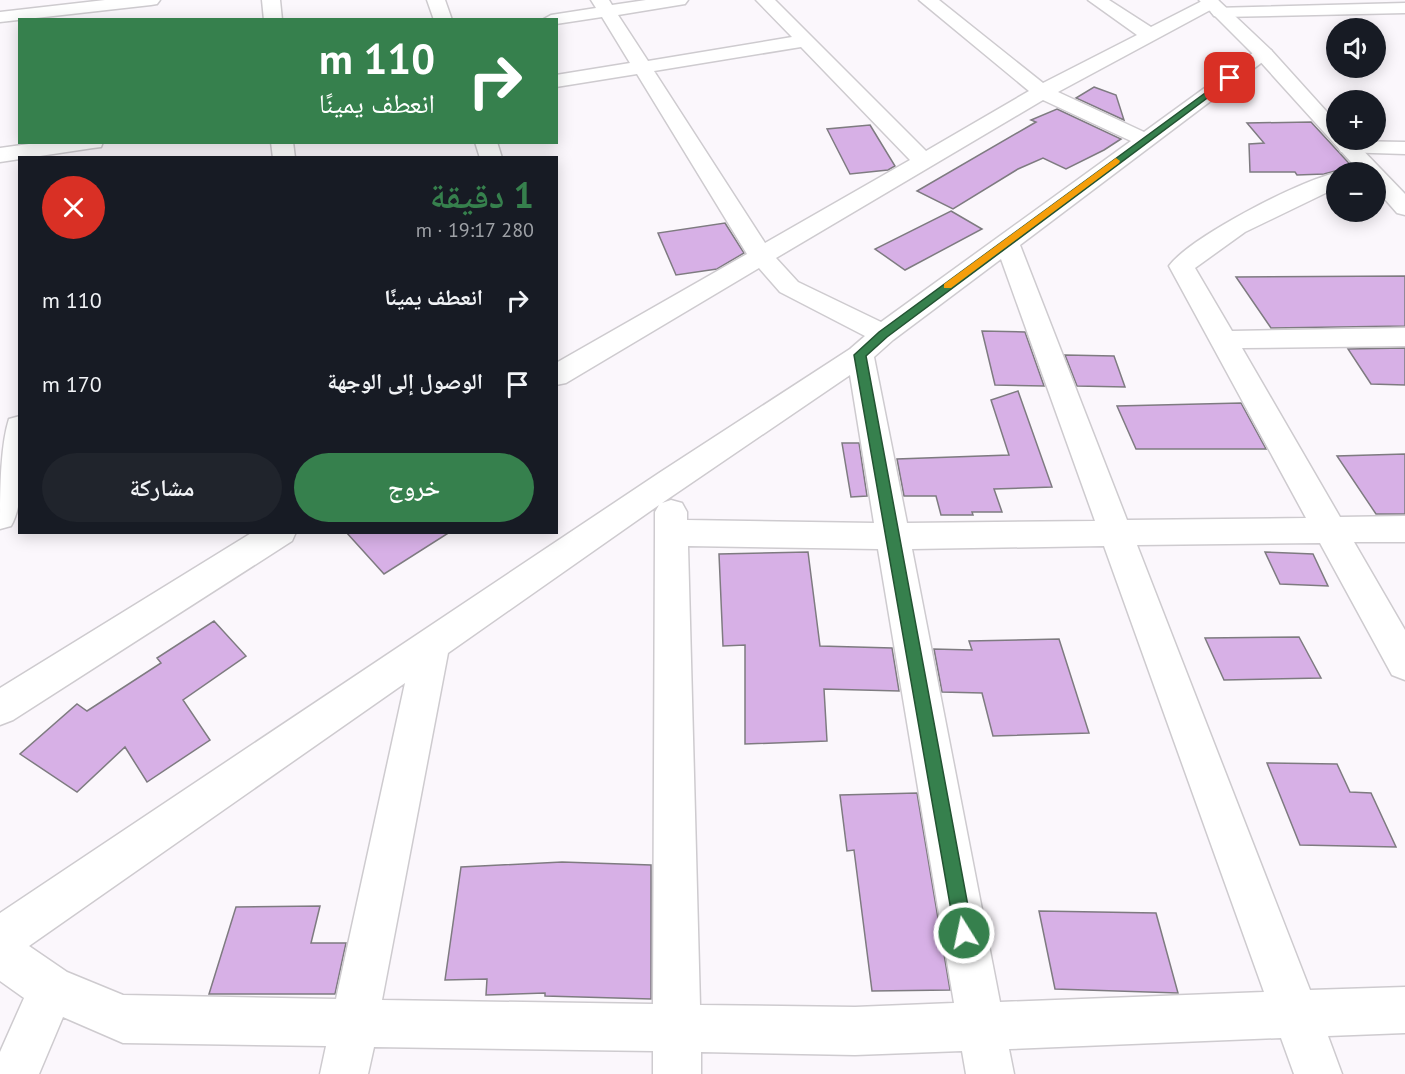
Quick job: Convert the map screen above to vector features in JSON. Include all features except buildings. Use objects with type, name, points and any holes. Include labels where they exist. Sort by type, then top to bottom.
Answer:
[{"type":"street","points":[[0,17],[109,12],[141,0],[151,0]]},
{"type":"street","points":[[271,0],[273,18]]},
{"type":"street","points":[[436,0],[442,18]]},
{"type":"street","points":[[558,18],[603,5],[679,0]]},
{"type":"street","points":[[765,0],[924,161]]},
{"type":"street","points":[[928,0],[1042,92],[1145,140]]},
{"type":"street","points":[[1097,0],[1150,35]]},
{"type":"street","points":[[603,5],[761,256],[789,287],[871,345],[893,536],[990,1074]]},
{"type":"street","points":[[1213,5],[1264,54],[1326,122]]},
{"type":"street","points":[[558,356],[561,374],[1042,92],[1150,35],[1213,5],[1405,8]]},
{"type":"street","points":[[558,81],[804,41]]},
{"type":"street","points":[[0,939],[871,345],[1007,242],[1264,54]]},
{"type":"street","points":[[1386,146],[1405,148]]},
{"type":"street","points":[[0,155],[82,147]]},
{"type":"street","points":[[1350,150],[1359,162]]},
{"type":"street","points":[[1326,184],[1270,207],[1206,245],[1182,266],[1405,664]]},
{"type":"street","points":[[1386,190],[1405,208]]},
{"type":"street","points":[[1007,242],[1318,1074]]},
{"type":"street","points":[[1223,340],[1405,337]]},
{"type":"street","points":[[0,517],[18,435]]},
{"type":"street","points":[[670,482],[677,1074]]},
{"type":"street","points":[[671,533],[893,536],[1405,529]]},
{"type":"street","points":[[0,708],[277,534]]},
{"type":"street","points":[[344,1074],[431,645]]},
{"type":"street","points":[[0,953],[51,989],[123,1020],[855,1031],[1405,1010]]},
{"type":"street","points":[[15,1074],[51,989]]},
{"type":"slow traffic","points":[[947,286],[1116,161]]},
{"type":"route","points":[[964,933],[860,355],[883,334],[1230,78]]}]
